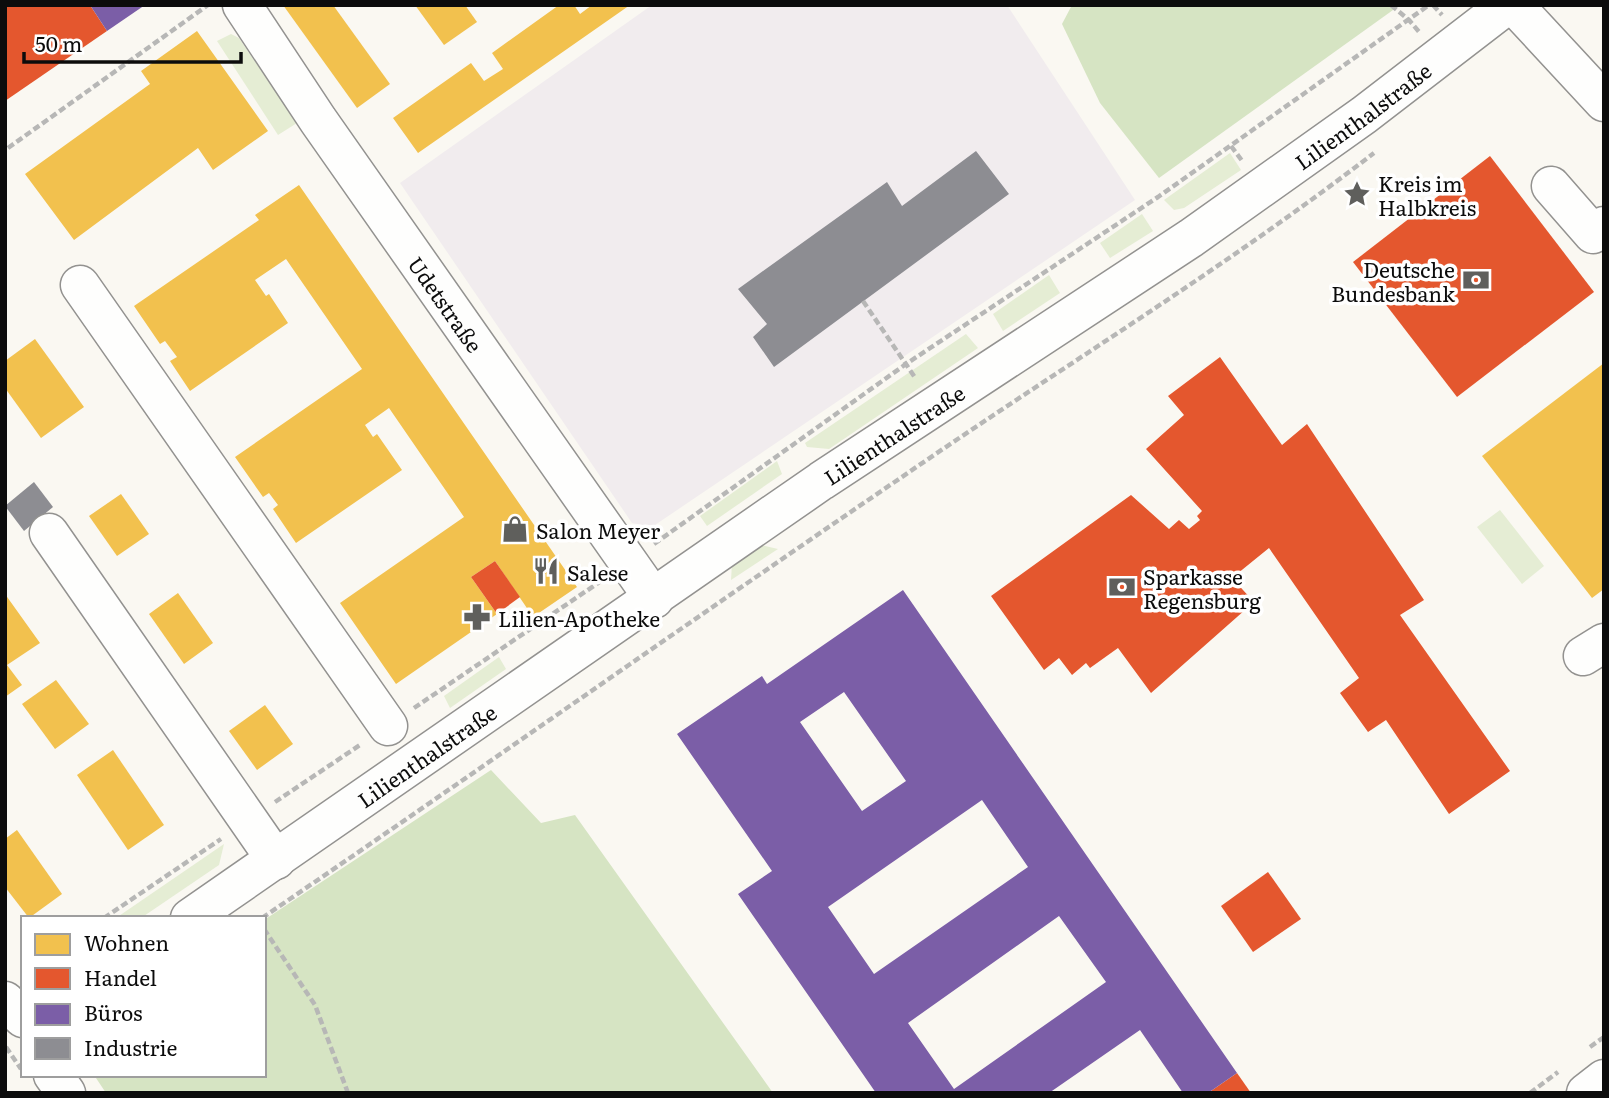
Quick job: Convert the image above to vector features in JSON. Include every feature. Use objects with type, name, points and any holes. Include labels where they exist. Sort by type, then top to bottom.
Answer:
[{"type":"street","name":"Udetstraße","points":[[242,5],[318,120],[654,599]]},
{"type":"street","name":"Lilienthalstraße","points":[[193,916],[934,406],[1191,238],[1364,115],[1507,5]]},
{"type":"street","points":[[1514,5],[1604,102]]},
{"type":"street","points":[[1551,186],[1593,234],[1604,226]]},
{"type":"street","points":[[80,285],[388,726]]},
{"type":"street","points":[[49,533],[276,860]]},
{"type":"street","points":[[5,1001],[21,1016]]},
{"type":"street","points":[[54,1077],[66,1093]]},
{"type":"street","points":[[1586,1093],[1604,1079]]},
{"type":"path","points":[[8,148],[208,5]]},
{"type":"path","points":[[107,916],[628,563],[906,364],[1158,197],[1429,5]]},
{"type":"path","points":[[265,916],[899,478],[1206,274],[1375,152]]},
{"type":"path","points":[[863,301],[934,406]]},
{"type":"path","points":[[266,932],[315,1005],[348,1093]]},
{"type":"path","points":[[5,1046],[21,1069]]},
{"type":"shaded area","points":[[652,5],[1007,5],[1135,200],[652,527],[632,523],[400,183]]},
{"type":"green space","points":[[1072,5],[1400,5],[1159,178],[1100,103],[1062,24]]},
{"type":"green space","points":[[231,34],[239,38],[297,123],[278,135],[217,41]]},
{"type":"green space","points":[[1230,153],[1241,170],[1184,208],[1174,210],[1164,200]]},
{"type":"green space","points":[[1142,214],[1153,231],[1110,258],[1100,243]]},
{"type":"green space","points":[[1049,275],[1060,293],[1003,331],[993,314]]},
{"type":"green space","points":[[966,334],[978,348],[829,449],[807,447],[805,443]]},
{"type":"green space","points":[[777,461],[782,474],[707,526],[700,516]]},
{"type":"green space","points":[[1500,510],[1544,566],[1522,584],[1477,527]]},
{"type":"green space","points":[[761,545],[778,549],[731,580],[732,563]]},
{"type":"green space","points":[[499,657],[506,669],[450,708],[444,696]]},
{"type":"green space","points":[[491,770],[541,823],[575,815],[773,1093],[106,1093],[95,1077],[266,1077],[266,919]]},
{"type":"green space","points":[[224,844],[219,865],[144,916],[119,916]]},
{"type":"building: Wohnen","points":[[283,5],[333,5],[390,84],[357,108]]},
{"type":"building: Wohnen","points":[[415,5],[465,5],[477,22],[444,45]]},
{"type":"building: Wohnen","points":[[559,5],[574,5],[580,14],[592,5],[630,5],[418,153],[393,118],[471,63],[484,81],[503,69],[492,53]]},
{"type":"building: Wohnen","points":[[197,31],[268,131],[213,170],[198,148],[74,240],[25,174],[150,84],[141,71]]},
{"type":"building: Wohnen","points":[[299,185],[577,587],[533,617],[495,561],[471,577],[497,614],[396,684],[340,603],[464,517],[389,408],[365,425],[373,437],[377,434],[402,470],[296,543],[273,509],[278,505],[269,493],[263,497],[235,457],[362,369],[286,259],[255,280],[266,296],[269,294],[288,323],[190,391],[170,361],[177,357],[165,341],[160,344],[134,306],[259,220],[255,215]]},
{"type":"building: Wohnen","points":[[35,339],[84,407],[41,438],[5,388],[5,361]]},
{"type":"building: Wohnen","points":[[1604,363],[1604,589],[1592,598],[1482,456]]},
{"type":"building: Wohnen","points":[[121,494],[149,534],[117,556],[89,516]]},
{"type":"building: Wohnen","points":[[178,593],[213,643],[184,664],[149,614]]},
{"type":"building: Wohnen","points":[[5,594],[40,643],[7,665],[22,685],[5,697]]},
{"type":"building: Wohnen","points":[[56,680],[89,724],[55,749],[22,704]]},
{"type":"building: Wohnen","points":[[265,705],[293,744],[257,770],[229,731]]},
{"type":"building: Wohnen","points":[[113,750],[164,825],[128,850],[77,775]]},
{"type":"building: Wohnen","points":[[17,830],[62,894],[32,916],[27,916],[5,887],[5,839]]},
{"type":"building: Handel","points":[[5,5],[90,5],[107,31],[5,101]]},
{"type":"building: Handel","name":"Deutsche Bundesbank","points":[[1490,156],[1594,292],[1457,397],[1353,262]]},
{"type":"building: Handel","name":"Sparkasse Regensburg","points":[[1220,357],[1282,445],[1307,424],[1424,600],[1400,615],[1510,771],[1449,814],[1386,720],[1368,732],[1340,693],[1359,678],[1269,548],[1232,578],[1254,602],[1151,693],[1118,648],[1090,668],[1086,663],[1072,675],[1059,658],[1044,670],[991,596],[1131,495],[1169,529],[1179,520],[1189,529],[1200,520],[1197,516],[1202,511],[1146,449],[1184,415],[1168,396]]},
{"type":"building: Handel","points":[[495,561],[520,597],[497,614],[471,577]]},
{"type":"building: Handel","points":[[1268,872],[1301,919],[1253,952],[1221,906]]},
{"type":"building: Handel","points":[[1237,1073],[1251,1093],[1208,1093]]},
{"type":"building: Büros","points":[[90,5],[145,5],[107,31]]},
{"type":"building: Büros","points":[[903,590],[1237,1073],[1208,1093],[1183,1093],[1140,1030],[1049,1093],[876,1093],[738,894],[772,871],[677,734],[762,676],[767,684]],"holes":[[[844,692],[906,781],[862,811],[800,722]],[[982,800],[1028,867],[874,974],[828,907]],[[1059,916],[1106,982],[954,1089],[908,1023]]]},
{"type":"building: Industrie","points":[[976,151],[1009,194],[774,367],[753,337],[767,324],[738,289],[887,182],[902,206]]},
{"type":"building: Industrie","points":[[34,482],[53,507],[24,531],[5,506]]},
{"type":"place","name":"Kreis im Halbkreis","points":[[1357,194]]},
{"type":"place","name":"Deutsche Bundesbank","points":[[1476,280]]},
{"type":"place","name":"Salon Meyer","points":[[515,529]]},
{"type":"place","name":"Salese","points":[[546,571]]},
{"type":"place","name":"Sparkasse Regensburg","points":[[1122,587]]},
{"type":"place","name":"Lilien-Apotheke","points":[[477,617]]}]
